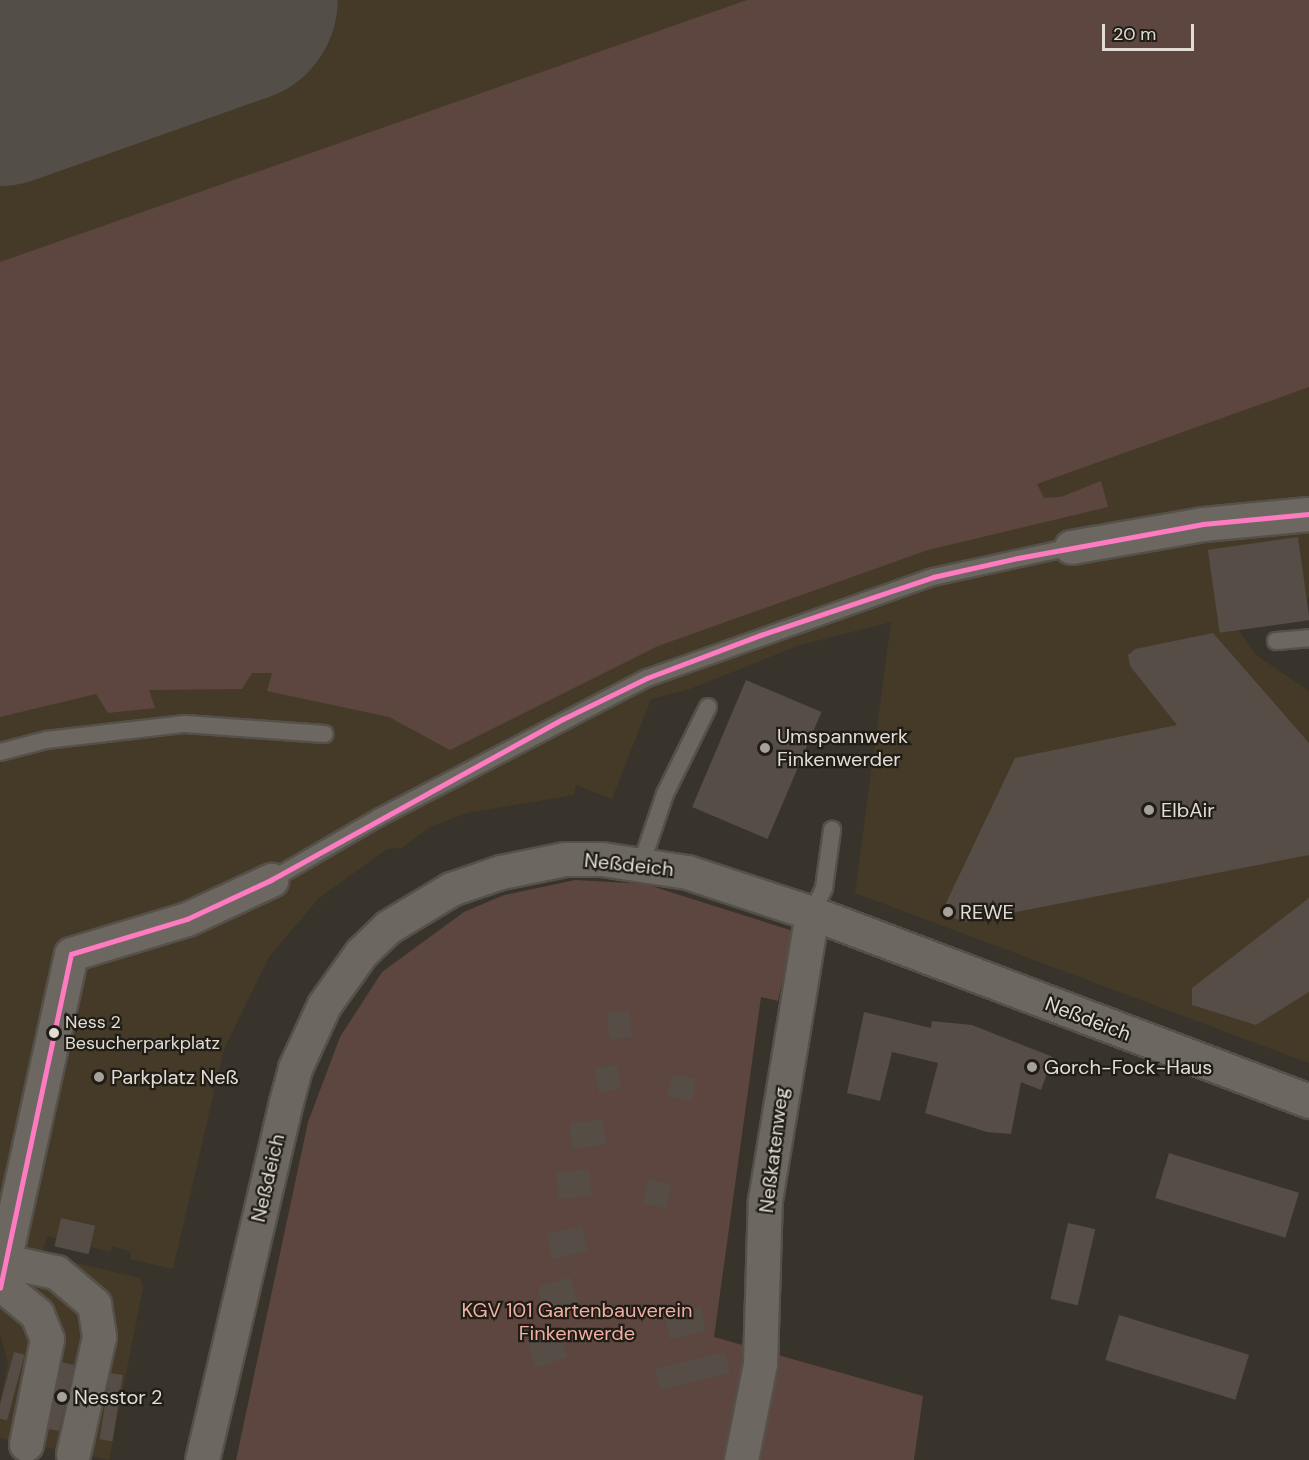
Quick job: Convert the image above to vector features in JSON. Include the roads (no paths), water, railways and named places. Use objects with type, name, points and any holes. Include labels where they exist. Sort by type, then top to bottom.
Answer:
[{"type":"street","points":[[1071,547],[1203,524],[1309,514]]},
{"type":"street","name":"Neßdeich","points":[[202,1460],[295,1068],[342,977],[388,927],[451,889],[535,864],[602,859],[642,862],[697,875],[812,913],[1309,1101]]},
{"type":"street","points":[[2,1280],[71,954],[177,922],[271,880]]},
{"type":"street","name":"Neßkatenweg","points":[[741,1460],[760,1364],[765,1200],[812,913]]},
{"type":"street","points":[[2,1280],[38,1266],[84,1292],[99,1319],[99,1336],[72,1457]]},
{"type":"street","points":[[2,1280],[37,1314],[46,1339],[24,1452]]},
{"type":"lane","points":[[271,880],[388,812],[647,678],[933,577],[1071,547]]},
{"type":"lane","points":[[1276,641],[1309,638]]},
{"type":"lane","points":[[642,862],[665,794],[708,707]]},
{"type":"lane","points":[[0,752],[58,738],[185,724],[325,734]]},
{"type":"lane","points":[[812,913],[824,888],[832,830]]},
{"type":"place","name":"Umspannwerk Finkenwerder","points":[[765,748]]},
{"type":"place","name":"ElbAir","points":[[1149,810]]},
{"type":"place","name":"REWE","points":[[948,912]]},
{"type":"place","name":"Ness 2 Besucherparkplatz","points":[[54,1033]]},
{"type":"place","name":"Gorch-Fock-Haus","points":[[1032,1067]]},
{"type":"place","name":"Parkplatz Neß","points":[[99,1077]]},
{"type":"place","name":"Nesstor 2","points":[[62,1397]]},
{"type":"park label","name":"KGV 101 Gartenbauverein Finkenwerde","points":[[577,1322]]}]
